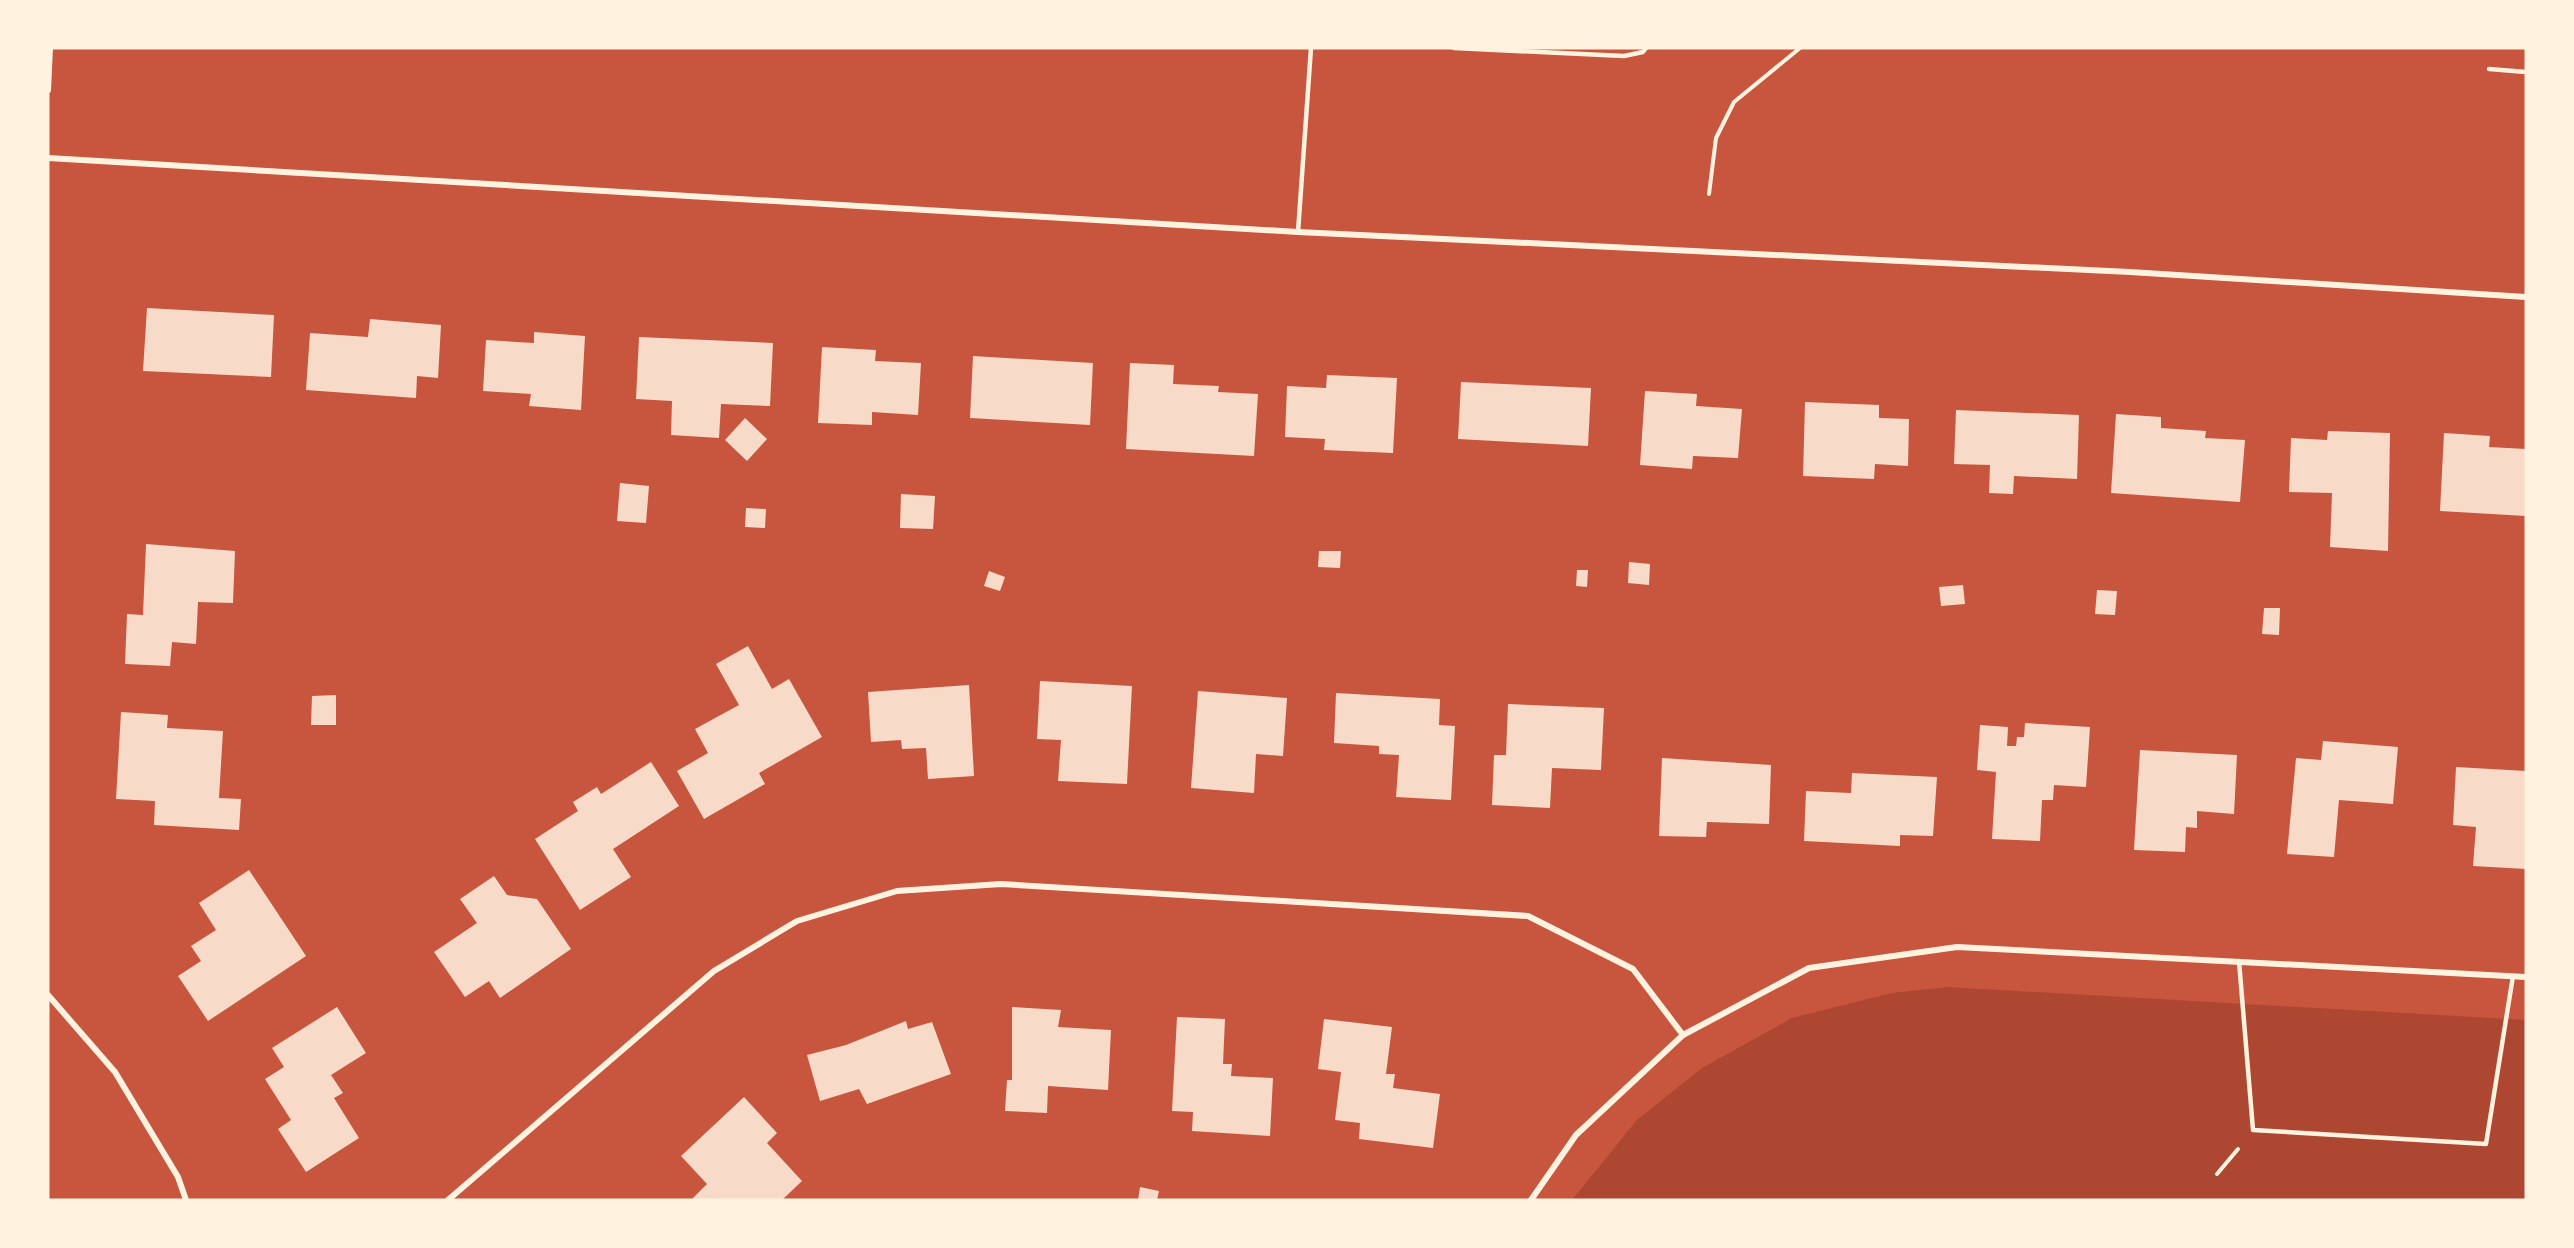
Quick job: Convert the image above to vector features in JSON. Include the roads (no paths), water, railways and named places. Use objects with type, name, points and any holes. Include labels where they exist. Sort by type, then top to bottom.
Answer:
[{"type":"street","points":[[48,90],[50,48]]},
{"type":"street","points":[[48,158],[1298,232],[2130,272],[2526,297]]},
{"type":"street","points":[[448,1200],[714,971],[797,921],[897,891],[1000,884],[1528,916],[1633,969],[1683,1035]]},
{"type":"street","points":[[1531,1200],[1576,1135],[1683,1035],[1809,968],[1957,947],[2526,977]]},
{"type":"street","points":[[48,995],[115,1072],[178,1177],[186,1200]]},
{"type":"lane","points":[[1298,232],[1311,48]]},
{"type":"lane","points":[[1454,48],[1624,56],[1643,52],[1646,48]]},
{"type":"lane","points":[[2489,69],[2526,72]]},
{"type":"lane","points":[[2239,961],[2253,1130],[2486,1144],[2512,976]]}]
